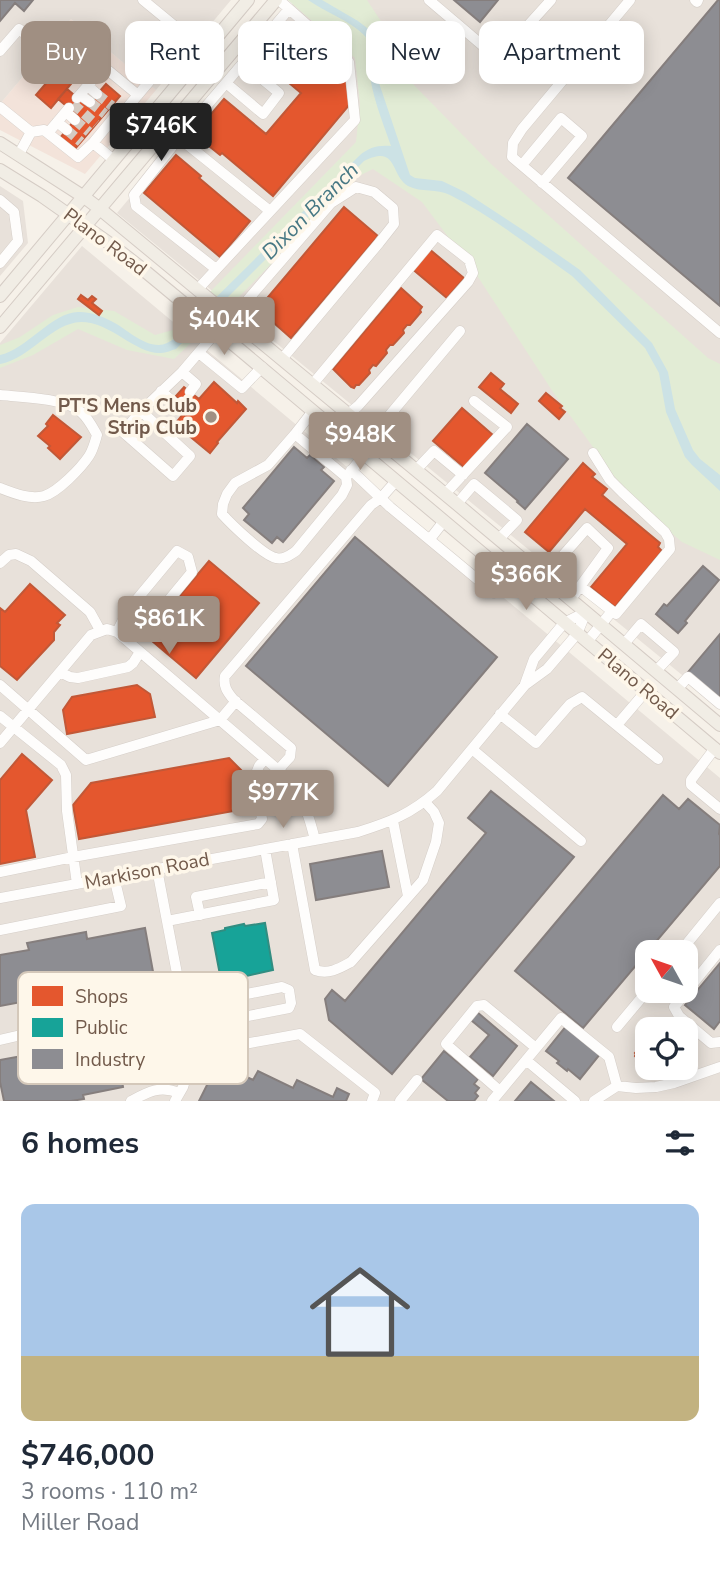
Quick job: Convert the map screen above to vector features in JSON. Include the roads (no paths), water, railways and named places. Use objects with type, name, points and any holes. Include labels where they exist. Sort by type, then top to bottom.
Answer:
[{"type":"main road","points":[[224,28],[248,0]]},
{"type":"main road","points":[[224,61],[277,0]]},
{"type":"main road","points":[[0,296],[177,84]]},
{"type":"main road","points":[[0,327],[205,84]]},
{"type":"main road","name":"Plano Road","points":[[0,143],[100,209],[720,725]]},
{"type":"main road","name":"Plano Road","points":[[0,170],[122,253],[717,750]]},
{"type":"main road","points":[[262,368],[282,359]]},
{"type":"main road","points":[[396,481],[413,468]]},
{"type":"street","points":[[143,0],[168,21]]},
{"type":"street","points":[[197,290],[355,120],[349,62],[277,0]]},
{"type":"street","points":[[429,0],[489,51],[502,51],[513,42],[551,0]]},
{"type":"street","points":[[630,0],[522,129],[513,143],[512,157],[720,333]]},
{"type":"street","points":[[279,21],[289,9]]},
{"type":"street","points":[[0,51],[19,29],[21,31]]},
{"type":"street","points":[[224,66],[233,74]]},
{"type":"street","points":[[88,86],[94,98],[79,96],[104,67],[138,95]]},
{"type":"street","points":[[216,269],[136,206],[134,195],[238,68]]},
{"type":"street","points":[[226,83],[262,114],[279,93],[268,84]]},
{"type":"street","points":[[0,107],[32,132],[44,130],[78,157],[115,113],[147,84]]},
{"type":"street","points":[[48,134],[67,110],[75,120]]},
{"type":"street","points":[[115,113],[144,124]]},
{"type":"street","points":[[522,165],[561,118],[582,136],[542,183]]},
{"type":"street","points":[[57,122],[67,130]]},
{"type":"street","points":[[168,129],[270,211]]},
{"type":"street","points":[[19,154],[32,132]]},
{"type":"street","points":[[93,137],[114,160]]},
{"type":"street","points":[[135,168],[148,178]]},
{"type":"street","points":[[232,318],[331,204],[356,187],[374,192],[393,208],[394,224],[282,359]]},
{"type":"street","points":[[0,201],[14,212],[18,241],[0,263]]},
{"type":"street","points":[[312,384],[437,235],[469,260],[473,273],[468,282],[348,414]]},
{"type":"street","points":[[141,411],[190,456],[173,476],[122,432],[141,411],[161,391],[182,372],[217,331]]},
{"type":"street","points":[[373,435],[460,331]]},
{"type":"street","points":[[199,353],[243,388],[262,368]]},
{"type":"street","points":[[182,372],[196,384],[190,392]]},
{"type":"street","points":[[161,391],[178,406],[182,401]]},
{"type":"street","points":[[0,395],[61,403],[79,410],[91,423],[97,435],[91,454],[79,468],[60,487],[44,496],[27,497],[0,488]]},
{"type":"street","points":[[445,494],[507,427],[474,401]]},
{"type":"street","points":[[313,411],[268,465],[235,483],[223,504],[222,514],[266,553],[276,558],[287,558],[296,551],[341,495],[349,474],[365,454]]},
{"type":"street","points":[[295,435],[381,498],[494,593],[508,575]]},
{"type":"street","points":[[413,468],[434,451],[463,475]]},
{"type":"street","points":[[580,586],[616,614],[670,549],[671,544],[665,532],[610,480],[593,453]]},
{"type":"street","points":[[278,770],[290,757],[291,748],[236,701],[224,684],[225,676],[371,505],[396,481]]},
{"type":"street","points":[[457,504],[474,484],[517,520],[499,539]]},
{"type":"street","points":[[430,539],[444,522]]},
{"type":"street","points":[[544,577],[587,528],[608,548],[571,599]]},
{"type":"street","points":[[177,551],[188,557],[192,572],[150,623],[117,632],[128,610],[177,551]]},
{"type":"street","points":[[0,563],[9,555],[16,554],[31,561],[90,612],[100,630]]},
{"type":"street","points":[[582,638],[601,625],[612,611]]},
{"type":"street","name":"Markison Road","points":[[525,685],[534,659],[564,623],[586,612]]},
{"type":"street","name":"Markison Road","points":[[0,898],[358,832],[393,821],[425,802],[437,791],[525,685],[582,638],[586,612]]},
{"type":"street","points":[[624,644],[641,624],[674,652],[656,671]]},
{"type":"street","points":[[0,743],[91,635],[107,629],[117,632],[290,780],[309,813],[315,840]]},
{"type":"street","points":[[60,672],[78,678],[128,667],[140,652]]},
{"type":"street","points":[[677,689],[688,677],[720,704]]},
{"type":"street","points":[[0,685],[86,760],[220,720],[236,701]]},
{"type":"street","points":[[617,726],[646,691]]},
{"type":"street","points":[[500,715],[536,743],[570,704],[582,698],[658,759]]},
{"type":"street","points":[[0,716],[61,765],[66,775],[67,811],[77,884]]},
{"type":"street","points":[[472,749],[581,841]]},
{"type":"street","points":[[717,750],[691,780],[691,785],[720,809]]},
{"type":"street","points":[[0,872],[258,824],[262,819],[255,776],[265,759]]},
{"type":"street","points":[[292,844],[315,970],[336,970],[351,962],[423,880],[436,842],[439,823],[425,802]]},
{"type":"street","points":[[393,821],[408,896]]},
{"type":"street","points":[[167,921],[274,900],[265,849]]},
{"type":"street","points":[[157,869],[177,972]]},
{"type":"street","points":[[0,930],[121,906],[114,877]]},
{"type":"street","points":[[200,915],[196,897],[271,882]]},
{"type":"street","points":[[690,940],[720,903]]},
{"type":"street","points":[[720,950],[674,1007],[679,1016],[711,1043],[720,1042]]},
{"type":"street","points":[[248,994],[282,986],[289,990],[291,1003],[289,1008],[248,1016]]},
{"type":"street","points":[[617,1027],[637,1003]]},
{"type":"street","points":[[500,1091],[446,1044],[477,1006],[484,1004],[536,1048]]},
{"type":"street","points":[[492,1101],[562,1018],[609,1058],[617,1086]]},
{"type":"street","points":[[248,1043],[300,1034],[375,1093],[372,1101]]},
{"type":"street","points":[[0,1040],[18,1036]]},
{"type":"street","points":[[526,1060],[575,1101]]},
{"type":"street","points":[[594,1101],[617,1086],[656,1087],[720,1067]]},
{"type":"street","points":[[400,1101],[417,1080]]},
{"type":"street","points":[[131,1101],[168,1088],[177,1097]]},
{"type":"water","points":[[308,0],[322,0],[358,21],[366,27],[366,37],[352,26],[352,21],[344,21]]},
{"type":"water","name":"Dixon Branch","points":[[372,84],[379,84],[410,175],[442,181],[465,192],[526,232],[580,270],[652,343],[668,372],[675,409],[693,450],[720,475],[720,491],[685,457],[666,412],[659,373],[645,348],[572,276],[466,204],[445,193],[408,186],[392,163],[383,156],[364,161],[176,349],[163,353],[151,352],[103,327],[81,322],[60,328],[11,361],[0,364],[0,355],[20,346],[50,323],[70,313],[84,312],[100,316],[152,344],[161,345],[174,339],[359,156],[374,147],[391,146]]},
{"type":"tunnel","points":[[97,94],[112,106]]},
{"type":"tunnel","points":[[90,102],[105,114]]},
{"type":"tunnel","points":[[73,104],[96,124]]},
{"type":"tunnel","points":[[75,120],[89,132]]},
{"type":"tunnel","points":[[67,130],[81,142]]},
{"type":"place","name":"PT'S Mens Club Strip Club","points":[[211,417]]}]
